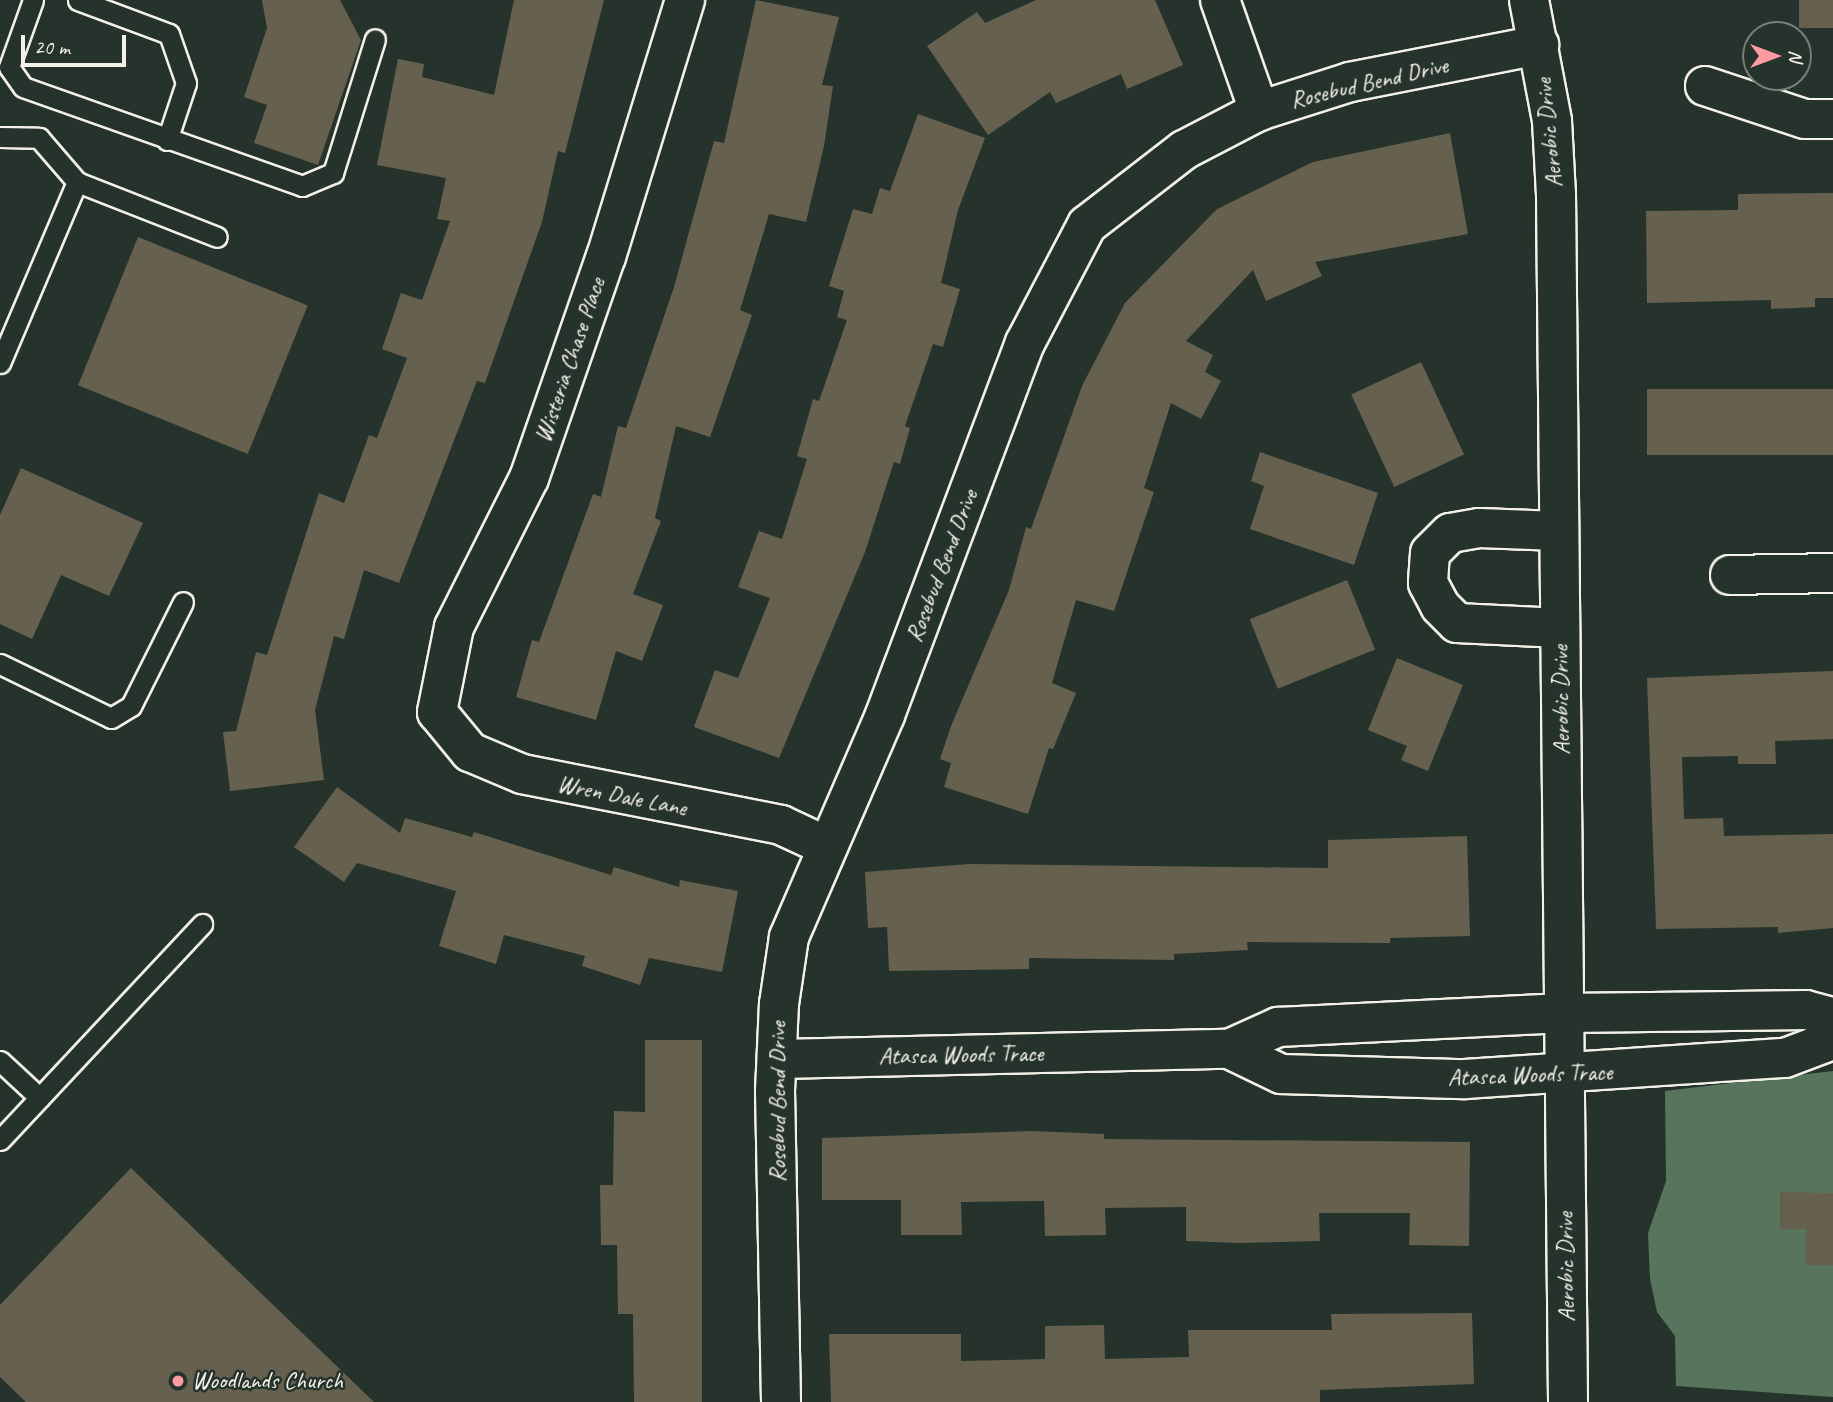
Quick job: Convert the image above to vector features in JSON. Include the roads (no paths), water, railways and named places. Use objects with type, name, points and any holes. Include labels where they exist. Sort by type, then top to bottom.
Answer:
[{"type":"street","name":"Wisteria Chase Place","points":[[437,712],[454,627],[529,478],[606,257],[685,0]]},
{"type":"street","points":[[1220,0],[1259,111]]},
{"type":"street","name":"Aerobic Drive","points":[[1529,0],[1539,45],[1556,194],[1568,1402]]},
{"type":"street","name":"Rosebud Bend Drive","points":[[781,1402],[777,1059],[789,937],[885,715],[1026,343],[1087,225],[1184,150],[1259,111],[1350,82],[1539,45]]},
{"type":"street","points":[[1705,86],[1805,119],[1833,119]]},
{"type":"street","points":[[1559,531],[1479,528],[1450,533],[1430,553],[1428,583],[1440,607],[1457,623],[1560,628]]},
{"type":"street","points":[[1730,575],[1833,573]]},
{"type":"street","name":"Wren Dale Lane","points":[[437,712],[470,752],[523,774],[781,825],[827,846]]},
{"type":"street","name":"Atasca Woods Trace","points":[[777,1059],[1229,1049],[1278,1027],[1564,1013],[1806,1010],[1833,1017]]},
{"type":"street","name":"Atasca Woods Trace","points":[[1229,1049],[1281,1074],[1564,1077],[1785,1058],[1833,1040]]},
{"type":"lane","points":[[33,0],[5,66],[23,87],[282,183],[317,184],[333,173],[374,39]]},
{"type":"lane","points":[[78,0],[169,34],[186,83],[167,140]]},
{"type":"lane","points":[[0,137],[39,138],[77,182],[217,237]]},
{"type":"lane","points":[[0,363],[77,182]]},
{"type":"lane","points":[[0,664],[100,717],[111,718],[131,706],[183,602]]},
{"type":"lane","points":[[0,1140],[202,924]]},
{"type":"lane","points":[[0,1061],[40,1098]]},
{"type":"place","name":"Woodlands Church","points":[[178,1381]]}]
